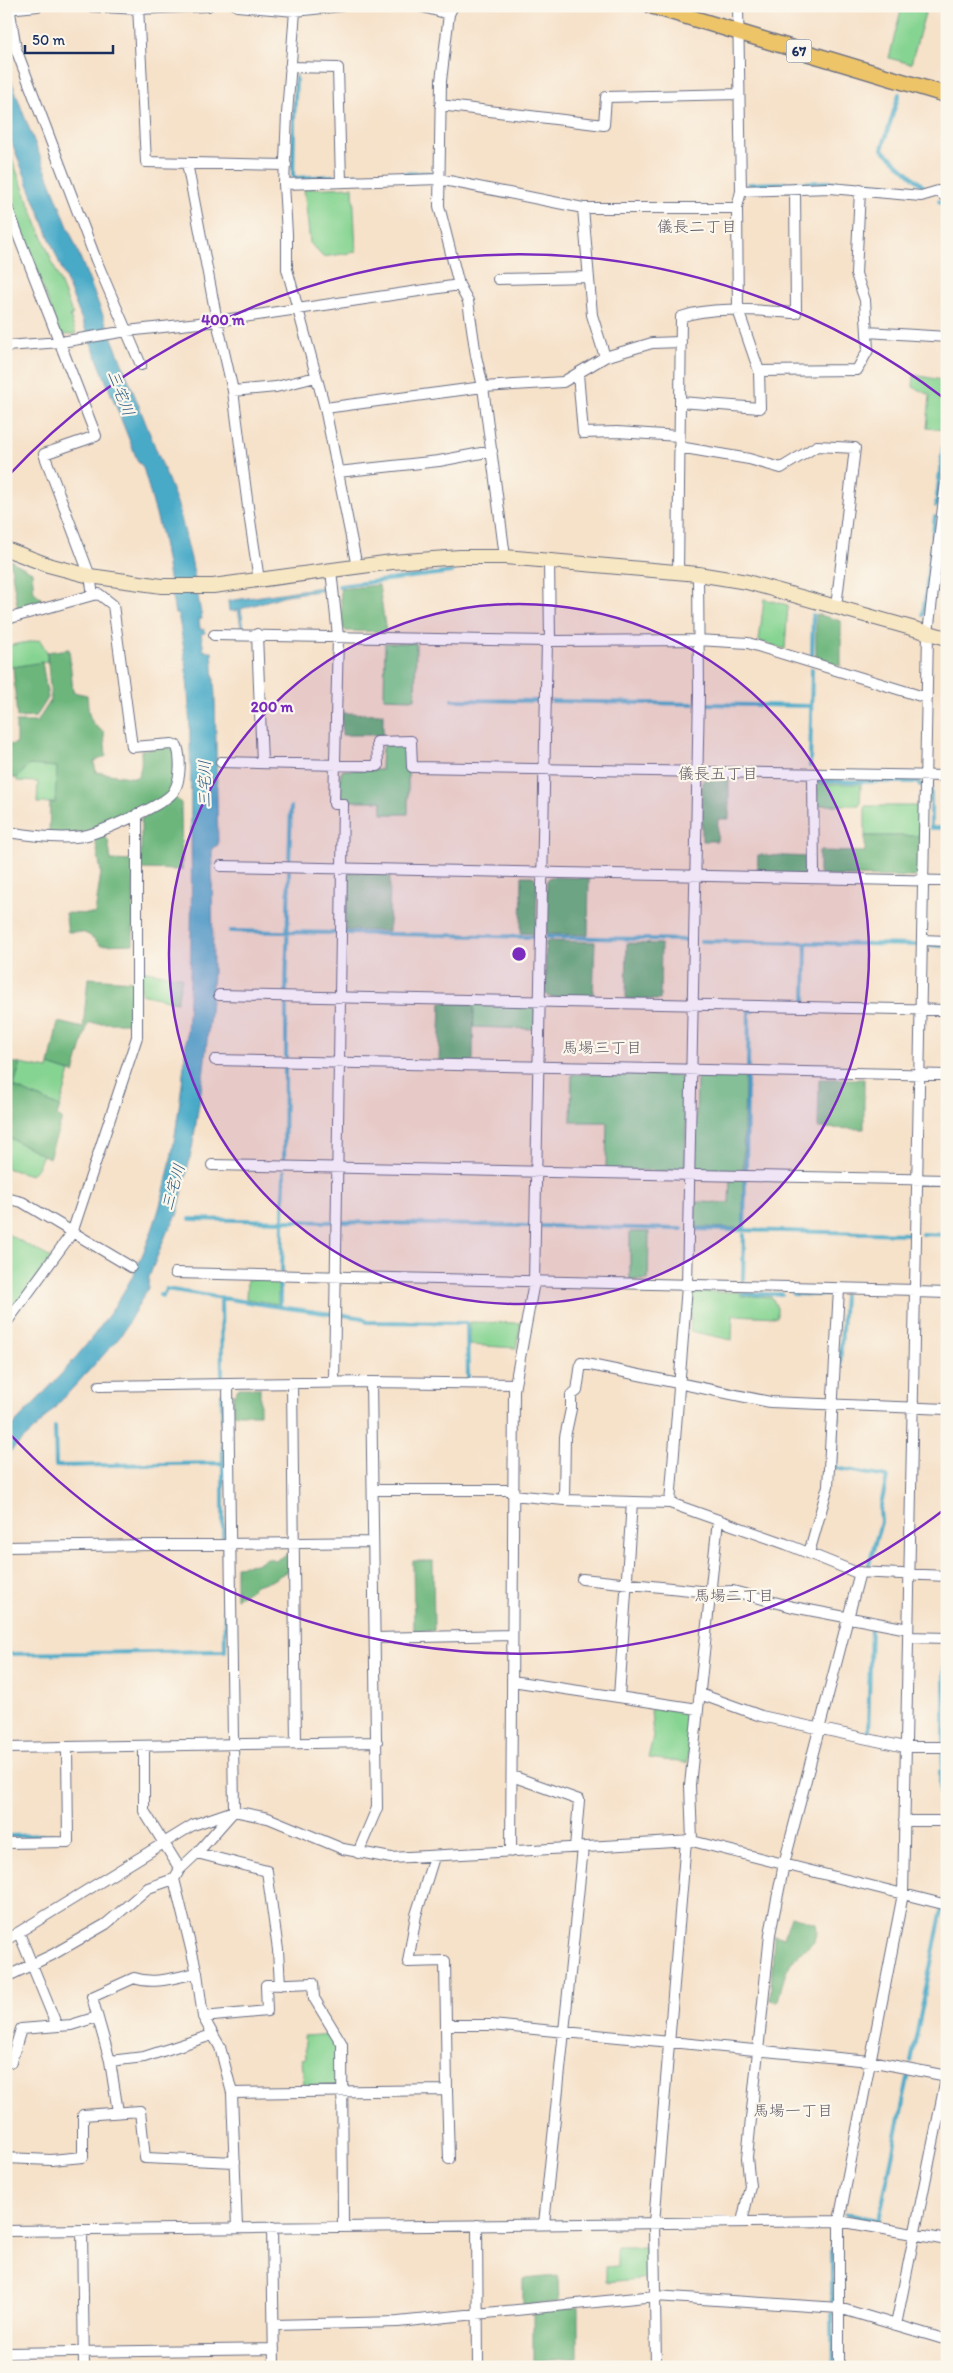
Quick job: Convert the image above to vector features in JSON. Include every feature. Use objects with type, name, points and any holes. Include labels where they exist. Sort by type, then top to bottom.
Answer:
[{"type":"main road","name":"67","points":[[652,6],[947,95]]},
{"type":"street","points":[[38,6],[8,8],[16,49],[96,260],[124,331],[140,365]]},
{"type":"street","points":[[87,6],[138,8],[208,6]]},
{"type":"street","points":[[237,6],[295,11],[341,6]]},
{"type":"street","points":[[419,6],[451,10],[440,105],[439,206],[459,285],[468,301],[476,356],[483,387],[505,557]]},
{"type":"street","points":[[680,402],[760,408],[759,371],[738,310],[737,208],[741,191],[738,6]]},
{"type":"street","points":[[138,8],[146,162],[286,166]]},
{"type":"street","points":[[295,11],[284,184],[288,234],[287,269],[325,408],[357,567]]},
{"type":"street","points":[[290,67],[338,68],[341,182]]},
{"type":"street","points":[[440,105],[604,125],[606,97],[739,94]]},
{"type":"street","points":[[187,163],[217,322],[233,391],[248,507],[260,580]]},
{"type":"street","points":[[284,184],[439,179],[583,208],[737,208]]},
{"type":"street","points":[[741,191],[795,189],[860,190],[921,196],[938,191],[947,198]]},
{"type":"street","points":[[678,572],[681,317],[692,313],[738,310],[796,313],[795,189]]},
{"type":"street","points":[[759,371],[857,370],[868,350],[866,300],[856,274],[860,190]]},
{"type":"street","points":[[6,204],[96,436],[44,454],[90,576],[93,595]]},
{"type":"street","points":[[583,208],[587,277],[592,315],[605,357]]},
{"type":"street","points":[[498,279],[587,277]]},
{"type":"street","points":[[6,346],[61,342],[124,331],[217,322],[459,285]]},
{"type":"street","points":[[867,332],[947,337]]},
{"type":"street","points":[[325,408],[483,387],[563,382],[605,357],[652,343],[681,342]]},
{"type":"street","points":[[578,374],[583,433],[617,432],[679,436]]},
{"type":"street","points":[[233,391],[276,387],[316,378]]},
{"type":"street","points":[[679,447],[749,459],[781,468],[817,446],[855,448],[836,607]]},
{"type":"street","points":[[338,472],[439,461],[492,451]]},
{"type":"street","points":[[839,2367],[839,2221],[903,1894],[928,633],[947,473]]},
{"type":"street","points":[[6,549],[48,565],[90,576],[162,586],[205,586],[392,562],[455,557],[505,557],[678,572],[748,582],[947,638]]},
{"type":"street","points":[[511,1852],[515,1384],[534,1282],[549,641],[549,560]]},
{"type":"street","points":[[331,570],[338,636],[334,804],[343,804],[334,1382]]},
{"type":"street","points":[[670,1503],[681,1383],[687,1286],[698,772],[698,574]]},
{"type":"street","points":[[6,616],[36,611],[99,594],[113,605],[132,747],[172,744],[177,746],[179,752],[178,782],[174,792],[166,800],[96,833],[82,836],[48,837],[6,832]]},
{"type":"street","points":[[214,635],[257,634],[549,641],[698,640],[748,643],[927,698]]},
{"type":"street","points":[[257,634],[262,763]]},
{"type":"street","points":[[221,762],[378,766],[377,742],[411,741],[412,767],[947,776]]},
{"type":"street","points":[[812,774],[814,878]]},
{"type":"street","points":[[6,1323],[72,1233],[137,1037],[137,814]]},
{"type":"street","points":[[220,866],[947,880]]},
{"type":"street","points":[[922,940],[947,941]]},
{"type":"street","points":[[219,995],[947,1010]]},
{"type":"street","points":[[215,1060],[947,1075]]},
{"type":"street","points":[[212,1166],[947,1180]]},
{"type":"street","points":[[6,1198],[22,1202],[131,1267]]},
{"type":"street","points":[[175,1274],[839,1288],[947,1293]]},
{"type":"street","points":[[809,1553],[828,1486],[839,1288]]},
{"type":"street","points":[[564,1500],[565,1437],[571,1395],[577,1391],[581,1363],[770,1402],[947,1409]]},
{"type":"street","points":[[100,1386],[334,1382],[515,1384]]},
{"type":"street","points":[[358,1853],[377,1808],[371,1382]]},
{"type":"street","points":[[292,1383],[296,1744]]},
{"type":"street","points":[[6,1976],[33,1965],[106,1924],[148,1888],[174,1879],[180,1869],[197,1853],[234,1811],[228,1384]]},
{"type":"street","points":[[373,1490],[513,1493],[564,1500],[670,1503],[860,1572],[909,1576],[947,1576]]},
{"type":"street","points":[[619,1697],[632,1502]]},
{"type":"street","points":[[656,2367],[654,2223],[668,2042],[689,1841],[690,1785],[718,1520]]},
{"type":"street","points":[[6,1547],[374,1542]]},
{"type":"street","points":[[742,2222],[750,2186],[747,2158],[770,1934],[784,1864],[860,1572]]},
{"type":"street","points":[[582,1579],[710,1592],[733,1591],[792,1607],[849,1618],[908,1633],[947,1638]]},
{"type":"street","points":[[375,1638],[512,1635]]},
{"type":"street","points":[[512,1682],[698,1709]]},
{"type":"street","points":[[700,1694],[761,1716],[905,1747],[947,1748]]},
{"type":"street","points":[[6,1748],[377,1742]]},
{"type":"street","points":[[144,1746],[144,1811],[180,1869]]},
{"type":"street","points":[[6,1843],[68,1842],[67,1747]]},
{"type":"street","points":[[512,1776],[579,1800],[579,1848],[565,2032],[544,2224]]},
{"type":"street","points":[[6,1940],[193,1825],[234,1811],[268,1818],[343,1849],[391,1858],[689,1841],[947,1905]]},
{"type":"street","points":[[904,1821],[947,1821]]},
{"type":"street","points":[[197,1853],[267,1871],[278,1950],[280,1985]]},
{"type":"street","points":[[434,1857],[416,1915],[408,1962],[445,1961],[449,2159]]},
{"type":"street","points":[[174,1879],[197,1973],[204,2017],[220,2048],[232,2092],[237,2228]]},
{"type":"street","points":[[19,1933],[57,2026]]},
{"type":"street","points":[[118,2112],[110,2061],[92,1997],[134,1978],[143,1981],[154,1981],[197,1973]]},
{"type":"street","points":[[204,2017],[267,2011],[266,1986],[313,1983],[314,1998],[342,2044],[343,2226]]},
{"type":"street","points":[[6,2062],[12,2062],[21,2029],[71,2025],[97,2017]]},
{"type":"street","points":[[446,2025],[491,2025],[870,2061],[947,2075],[896,2325]]},
{"type":"street","points":[[110,2061],[144,2057],[212,2035]]},
{"type":"street","points":[[232,2092],[447,2090]]},
{"type":"street","points":[[6,2158],[52,2160],[83,2157],[82,2115],[140,2111],[145,2158],[234,2162]]},
{"type":"street","points":[[6,2231],[839,2221],[947,2240]]},
{"type":"street","points":[[478,2225],[478,2367]]},
{"type":"street","points":[[272,2227],[274,2367]]},
{"type":"street","points":[[82,2230],[84,2367]]},
{"type":"street","points":[[274,2324],[398,2322],[655,2296],[840,2308],[947,2340]]},
{"type":"street","points":[[6,2353],[274,2349]]},
{"type":"green space","points":[[902,6],[927,6],[911,64],[889,58]]},
{"type":"green space","points":[[6,144],[73,315],[70,316],[76,334],[67,335],[60,333],[6,193]]},
{"type":"green space","points":[[353,187],[356,252],[323,257],[310,243],[304,189]]},
{"type":"green space","points":[[914,375],[947,381],[944,430],[927,428],[930,395],[913,387]]},
{"type":"green space","points":[[10,560],[32,572],[34,592],[40,597],[44,605],[18,611]]},
{"type":"green space","points":[[379,585],[386,632],[346,631],[343,628],[340,589]]},
{"type":"green space","points":[[764,599],[788,605],[785,649],[759,641]]},
{"type":"green space","points":[[816,614],[841,621],[841,666],[816,659]]},
{"type":"green space","points":[[40,640],[47,652],[47,662],[6,668],[6,646]]},
{"type":"green space","points":[[385,643],[416,643],[415,699],[384,698]]},
{"type":"green space","points":[[69,649],[73,692],[87,695],[92,721],[94,725],[104,732],[106,756],[94,762],[96,772],[136,778],[141,768],[141,750],[170,746],[176,751],[172,791],[162,799],[83,833],[49,834],[50,803],[55,803],[57,767],[29,765],[17,778],[6,778],[6,745],[16,744],[16,722],[37,722],[51,700],[47,652]]},
{"type":"green space","points":[[42,662],[48,698],[36,717],[17,718],[13,667]]},
{"type":"green space","points":[[342,713],[383,714],[383,735],[342,735]]},
{"type":"green space","points":[[385,745],[405,745],[408,747],[408,814],[382,814],[382,801],[342,801],[341,798],[339,781],[343,770],[381,770],[382,749]]},
{"type":"green space","points":[[29,765],[58,767],[55,803],[37,803],[38,782],[17,781],[17,778]]},
{"type":"green space","points":[[706,778],[729,778],[729,819],[718,819],[717,841],[702,841],[702,782]]},
{"type":"green space","points":[[817,784],[861,784],[860,805],[818,805]]},
{"type":"green space","points":[[174,796],[181,803],[182,870],[141,869],[141,819],[168,804]]},
{"type":"green space","points":[[865,806],[920,806],[920,836],[865,836]]},
{"type":"green space","points":[[103,835],[108,840],[111,860],[134,861],[133,944],[100,945],[86,934],[68,932],[65,913],[95,914],[101,872],[95,839]]},
{"type":"green space","points":[[865,836],[920,836],[920,874],[915,877],[822,876],[819,873],[819,851],[865,852]]},
{"type":"green space","points":[[758,855],[811,857],[811,872],[808,876],[757,874]]},
{"type":"green space","points":[[350,872],[390,873],[389,931],[345,930],[346,877]]},
{"type":"green space","points":[[522,876],[533,876],[537,880],[536,934],[521,933]]},
{"type":"green space","points":[[550,877],[589,878],[588,935],[546,934],[547,880]]},
{"type":"green space","points":[[546,941],[595,942],[593,998],[548,997],[545,994]]},
{"type":"green space","points":[[627,943],[661,944],[660,1000],[626,999]]},
{"type":"green space","points":[[141,970],[182,977],[177,1002],[141,994]]},
{"type":"green space","points":[[88,978],[134,981],[134,1023],[88,1023],[74,1073],[49,1065],[58,1022],[83,1028]]},
{"type":"green space","points":[[441,1002],[474,1003],[473,1062],[439,1061]]},
{"type":"green space","points":[[474,1003],[531,1004],[535,1008],[534,1029],[473,1027]]},
{"type":"green space","points":[[6,1061],[20,1064],[14,1087],[60,1107],[57,1116],[62,1119],[49,1158],[6,1136]]},
{"type":"green space","points":[[20,1064],[48,1069],[49,1065],[70,1072],[60,1107],[14,1087]]},
{"type":"green space","points":[[572,1074],[683,1076],[687,1080],[685,1167],[682,1171],[606,1170],[607,1122],[571,1122]]},
{"type":"green space","points":[[700,1076],[745,1076],[743,1172],[699,1171],[695,1168],[697,1080]]},
{"type":"green space","points":[[819,1079],[864,1079],[864,1129],[818,1128]]},
{"type":"green space","points":[[6,1136],[43,1155],[37,1168],[31,1175],[6,1168]]},
{"type":"green space","points":[[730,1179],[743,1179],[743,1228],[695,1227],[695,1202],[729,1203]]},
{"type":"green space","points":[[630,1232],[649,1232],[648,1280],[630,1280]]},
{"type":"green space","points":[[6,1233],[51,1258],[6,1318]]},
{"type":"green space","points":[[247,1279],[278,1279],[278,1304],[246,1299]]},
{"type":"green space","points":[[696,1292],[741,1292],[741,1296],[772,1297],[777,1308],[777,1317],[733,1315],[732,1340],[690,1331],[692,1297]]},
{"type":"green space","points":[[470,1322],[521,1323],[516,1348],[470,1345]]},
{"type":"green space","points":[[239,1388],[260,1388],[260,1414],[233,1414],[233,1395]]},
{"type":"green space","points":[[289,1553],[289,1570],[271,1581],[255,1585],[250,1591],[236,1598],[236,1566],[256,1564],[267,1558],[276,1560]]},
{"type":"green space","points":[[413,1561],[433,1561],[434,1631],[414,1631]]},
{"type":"green space","points":[[654,1706],[690,1713],[692,1716],[687,1763],[648,1758],[653,1737],[651,1710]]},
{"type":"green space","points":[[791,1916],[816,1923],[816,1937],[790,1964],[778,2001],[770,2000],[774,1936],[784,1937]]},
{"type":"green space","points":[[333,2034],[338,2042],[338,2082],[335,2085],[304,2086],[302,2059],[306,2058],[304,2036]]},
{"type":"green space","points":[[617,2248],[650,2248],[649,2278],[606,2282],[606,2267],[617,2266]]},
{"type":"green space","points":[[558,2276],[559,2302],[523,2305],[523,2279]]},
{"type":"green space","points":[[578,2307],[578,2358],[533,2362],[533,2312]]},
{"type":"water","name":"三宅川","points":[[6,66],[178,505],[192,563],[202,619],[199,619],[200,629],[205,630],[205,633],[201,634],[204,651],[212,651],[215,696],[218,845],[212,848],[213,974],[203,1078],[192,1149],[177,1216],[167,1232],[149,1277],[148,1288],[120,1337],[34,1430],[6,1455],[6,1433],[77,1356],[94,1335],[123,1292],[136,1269],[160,1207],[170,1165],[184,1066],[189,997],[191,893],[190,745],[186,666],[183,640],[178,614],[175,614],[162,536],[143,467],[138,462],[6,128]]},
{"type":"water","points":[[328,586],[328,590],[286,595],[241,609],[244,628],[241,628],[238,608],[236,611],[229,611],[228,601]]},
{"type":"waterway","points":[[294,121],[296,77]]},
{"type":"waterway","points":[[899,94],[882,149],[925,188]]},
{"type":"waterway","points":[[294,123],[293,175],[295,178],[333,176]]},
{"type":"waterway","points":[[369,175],[429,173]]},
{"type":"waterway","points":[[349,176],[358,175]]},
{"type":"waterway","points":[[749,184],[835,182]]},
{"type":"waterway","points":[[841,182],[858,182]]},
{"type":"waterway","points":[[860,182],[891,186]]},
{"type":"waterway","points":[[939,201],[947,208]]},
{"type":"waterway","points":[[936,506],[947,414]]},
{"type":"waterway","points":[[923,615],[935,517]]},
{"type":"waterway","points":[[339,586],[452,572]]},
{"type":"waterway","points":[[812,657],[813,615]]},
{"type":"waterway","points":[[810,766],[812,669]]},
{"type":"waterway","points":[[452,700],[540,701]]},
{"type":"waterway","points":[[552,701],[694,704]]},
{"type":"waterway","points":[[705,704],[811,706]]},
{"type":"waterway","points":[[817,781],[917,782],[920,785]]},
{"type":"waterway","points":[[931,785],[931,828],[947,828]]},
{"type":"waterway","points":[[289,864],[291,807]]},
{"type":"waterway","points":[[286,992],[289,871]]},
{"type":"waterway","points":[[230,931],[338,933]]},
{"type":"waterway","points":[[345,933],[535,937]]},
{"type":"waterway","points":[[547,937],[689,940]]},
{"type":"waterway","points":[[701,941],[917,945]]},
{"type":"waterway","points":[[805,1002],[806,943]]},
{"type":"waterway","points":[[930,945],[942,946]]},
{"type":"waterway","points":[[286,1000],[286,1057]]},
{"type":"waterway","points":[[748,1066],[749,1011],[753,1011]]},
{"type":"waterway","points":[[284,1164],[285,1068]]},
{"type":"waterway","points":[[746,1172],[747,1078]]},
{"type":"waterway","points":[[282,1273],[284,1171]]},
{"type":"waterway","points":[[743,1282],[745,1180]]},
{"type":"waterway","points":[[190,1219],[332,1222]]},
{"type":"waterway","points":[[339,1222],[529,1226]]},
{"type":"waterway","points":[[541,1226],[682,1229]]},
{"type":"waterway","points":[[694,1229],[911,1234]]},
{"type":"waterway","points":[[922,1234],[947,1235]]},
{"type":"waterway","points":[[160,1295],[163,1296],[166,1289],[280,1307],[280,1280]]},
{"type":"waterway","points":[[743,1294],[782,1294]]},
{"type":"waterway","points":[[793,1294],[833,1295]]},
{"type":"waterway","points":[[838,1401],[844,1295]]},
{"type":"waterway","points":[[221,1297],[222,1379]]},
{"type":"waterway","points":[[280,1307],[331,1314]]},
{"type":"waterway","points":[[337,1314],[363,1318],[367,1322],[467,1323],[468,1378]]},
{"type":"waterway","points":[[55,1427],[56,1466],[223,1463],[222,1394]]},
{"type":"waterway","points":[[838,1409],[835,1468],[887,1477],[880,1510],[881,1522],[868,1568]]},
{"type":"waterway","points":[[223,1463],[223,1538]]},
{"type":"waterway","points":[[6,1654],[225,1651],[224,1550]]},
{"type":"waterway","points":[[868,1735],[871,1626]]},
{"type":"waterway","points":[[942,1642],[944,1642],[944,1742]]},
{"type":"waterway","points":[[940,1818],[940,1771],[943,1771],[942,1751]]},
{"type":"waterway","points":[[6,1836],[60,1835]]},
{"type":"waterway","points":[[944,1899],[947,1893]]},
{"type":"waterway","points":[[911,2062],[942,1909]]},
{"type":"waterway","points":[[846,2214],[879,2220],[909,2073]]},
{"type":"waterway","points":[[832,2229],[832,2302]]},
{"type":"waterway","points":[[832,2313],[833,2367]]},
{"type":"district","name":"儀長二丁目","points":[[697,226]]},
{"type":"district","name":"儀長五丁目","points":[[718,773]]},
{"type":"district","name":"馬場三丁目","points":[[602,1047]]},
{"type":"district","name":"馬場二丁目","points":[[734,1595]]},
{"type":"district","name":"馬場一丁目","points":[[793,2110]]}]
